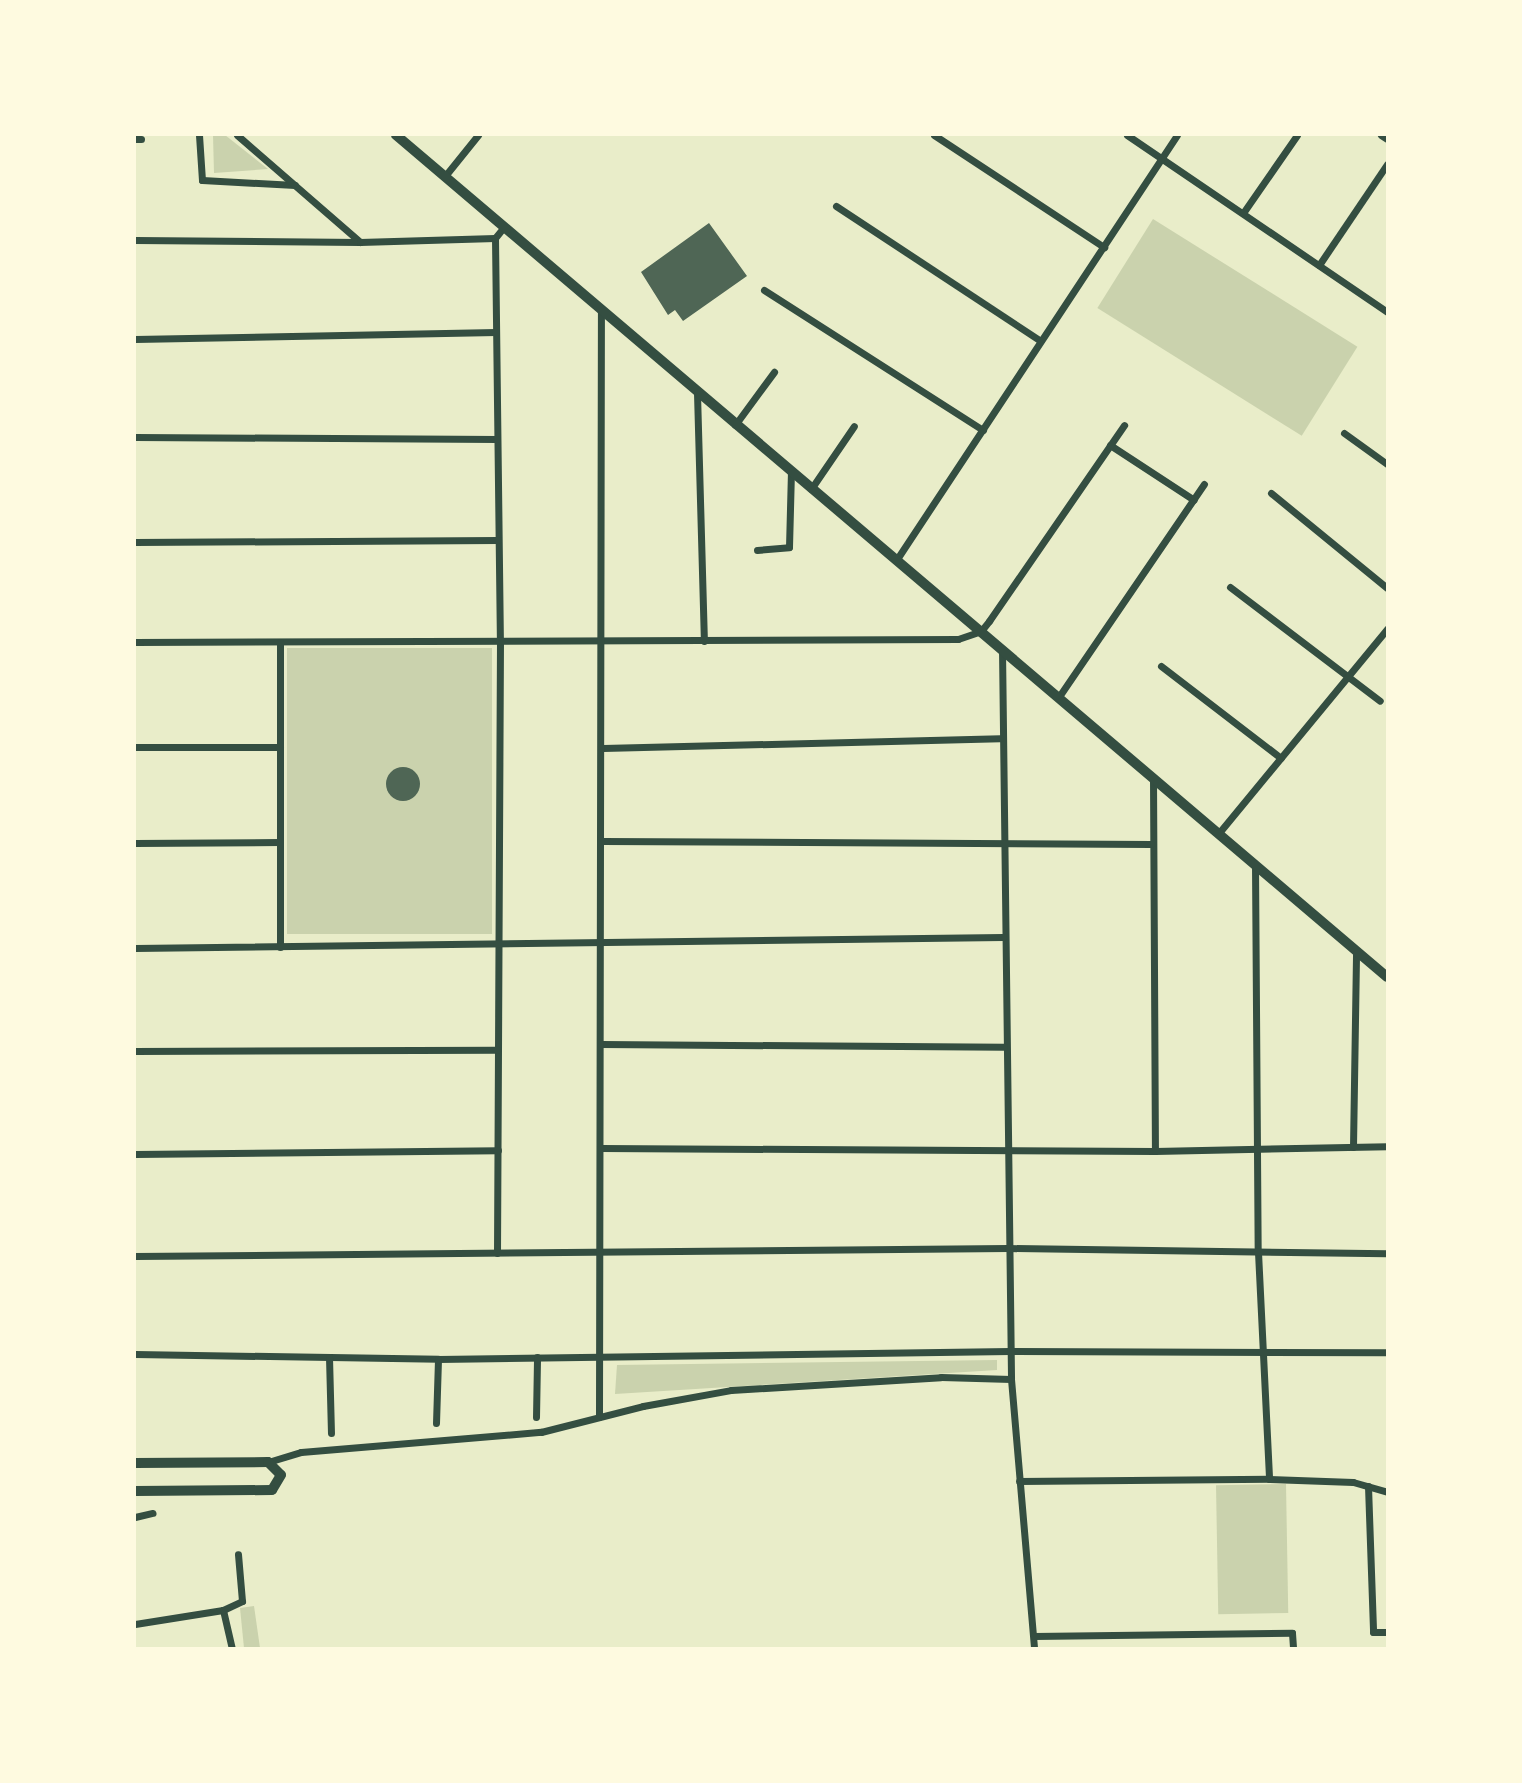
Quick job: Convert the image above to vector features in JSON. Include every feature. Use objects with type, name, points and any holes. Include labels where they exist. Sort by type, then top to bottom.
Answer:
[{"type":"main road","points":[[397,135],[697,393],[897,559],[1387,977]]},
{"type":"street","points":[[199,135],[202,180],[295,185]]},
{"type":"street","points":[[237,135],[360,243]]},
{"type":"street","points":[[445,176],[478,135]]},
{"type":"street","points":[[934,135],[1104,247]]},
{"type":"street","points":[[1127,135],[1387,312]]},
{"type":"street","points":[[897,559],[1177,135]]},
{"type":"street","points":[[1243,213],[1297,135]]},
{"type":"street","points":[[1381,135],[1387,139]]},
{"type":"street","points":[[1319,265],[1387,164]]},
{"type":"street","points":[[836,206],[1041,341]]},
{"type":"street","points":[[497,1253],[500,641],[495,238],[504,227]]},
{"type":"street","points":[[135,240],[360,243],[495,238]]},
{"type":"street","points":[[764,290],[982,430]]},
{"type":"street","points":[[600,1418],[603,1356],[601,310]]},
{"type":"street","points":[[135,338],[496,332]]},
{"type":"street","points":[[735,425],[774,372]]},
{"type":"street","points":[[697,393],[704,641]]},
{"type":"street","points":[[135,642],[958,639],[981,631],[1125,425]]},
{"type":"street","points":[[811,489],[854,426]]},
{"type":"street","points":[[1344,433],[1387,464]]},
{"type":"street","points":[[135,437],[498,439]]},
{"type":"street","points":[[1110,445],[1194,500]]},
{"type":"street","points":[[757,550],[789,547],[791,472]]},
{"type":"street","points":[[1058,698],[1204,484]]},
{"type":"street","points":[[1271,493],[1387,588]]},
{"type":"street","points":[[135,542],[498,540]]},
{"type":"street","points":[[1230,587],[1380,701]]},
{"type":"street","points":[[1218,834],[1387,629]]},
{"type":"street","points":[[280,642],[280,947]]},
{"type":"street","points":[[1002,648],[1000,738],[1010,1351],[1034,1648]]},
{"type":"street","points":[[1161,666],[1281,758]]},
{"type":"street","points":[[603,748],[1000,738]]},
{"type":"street","points":[[135,747],[280,747]]},
{"type":"street","points":[[1153,778],[1151,844],[1155,1151]]},
{"type":"street","points":[[603,841],[1151,844]]},
{"type":"street","points":[[135,843],[280,842]]},
{"type":"street","points":[[1255,865],[1258,1252],[1269,1479]]},
{"type":"street","points":[[135,948],[1003,937]]},
{"type":"street","points":[[1353,1147],[1356,951]]},
{"type":"street","points":[[601,1044],[1004,1047]]},
{"type":"street","points":[[135,1051],[497,1050]]},
{"type":"street","points":[[601,1148],[1006,1147],[1155,1151],[1387,1146]]},
{"type":"street","points":[[135,1154],[498,1150]]},
{"type":"street","points":[[135,1256],[1008,1248],[1387,1253]]},
{"type":"street","points":[[135,1354],[438,1359],[1010,1351],[1263,1354],[1387,1352]]},
{"type":"street","points":[[329,1357],[331,1433]]},
{"type":"street","points":[[536,1417],[537,1357]]},
{"type":"street","points":[[436,1423],[438,1359]]},
{"type":"street","points":[[135,1463],[268,1462],[301,1452],[541,1432],[731,1390],[941,1377],[1011,1379]]},
{"type":"street","points":[[135,1491],[272,1490],[281,1475],[268,1462]]},
{"type":"street","points":[[1019,1481],[1269,1479],[1368,1486],[1387,1492]]},
{"type":"street","points":[[1368,1486],[1373,1632],[1387,1632]]},
{"type":"street","points":[[135,1517],[153,1513]]},
{"type":"street","points":[[135,1625],[223,1610],[242,1601],[238,1554]]},
{"type":"street","points":[[223,1610],[232,1648]]},
{"type":"street","points":[[1034,1636],[1292,1633],[1293,1648]]},
{"type":"green space","points":[[213,135],[225,135],[268,169],[214,173]]},
{"type":"green space","points":[[1153,219],[1357,347],[1302,436],[1097,308]]},
{"type":"green space","points":[[287,648],[492,648],[492,934],[287,934]]},
{"type":"green space","points":[[997,1360],[997,1370],[615,1394],[617,1365]]},
{"type":"green space","points":[[1286,1484],[1288,1613],[1218,1614],[1216,1485]]},
{"type":"green space","points":[[254,1606],[260,1648],[244,1648],[240,1608]]},
{"type":"building","points":[[709,223],[747,276],[683,321],[675,310],[668,315],[641,272]]},
{"type":"building","points":[[403,767],[415,772],[420,784],[415,796],[403,801],[391,796],[386,784],[391,772]]}]
